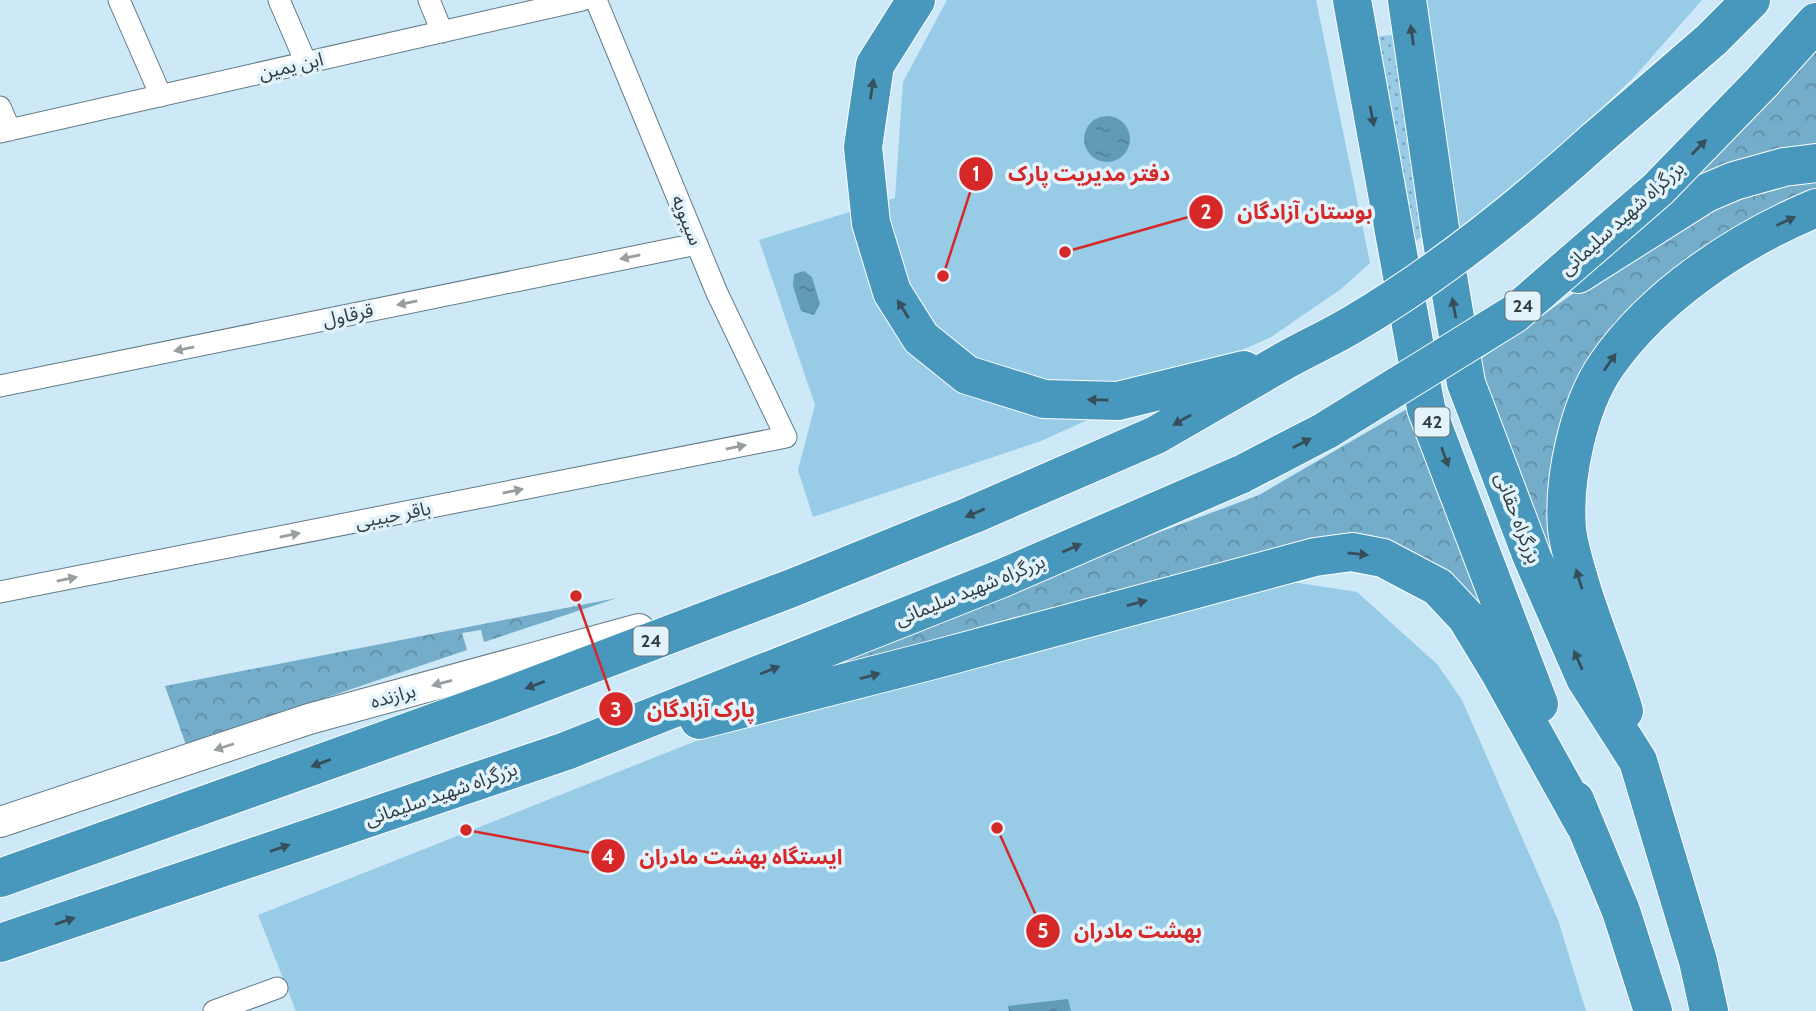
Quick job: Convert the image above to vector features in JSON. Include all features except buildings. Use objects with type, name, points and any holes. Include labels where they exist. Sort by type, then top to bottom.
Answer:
[{"type":"highway","points":[[916,0],[876,65],[863,147],[871,223],[892,292],[920,338],[967,375],[1044,399],[1118,401],[1284,361]]},
{"type":"highway","points":[[1329,0],[1361,60]]},
{"type":"highway","name":"42","points":[[1352,0],[1426,408],[1584,824],[1621,911],[1653,1011]]},
{"type":"highway","name":"بزرگراه حقانی","points":[[1407,0],[1438,216],[1466,383],[1532,557],[1586,678],[1638,761],[1698,961],[1709,1011]]},
{"type":"highway","points":[[1593,142],[1625,102],[1717,0]]},
{"type":"highway","name":"24","points":[[0,878],[497,700],[792,588],[972,515],[1156,435],[1355,323],[1458,254],[1511,214],[1711,40],[1751,0]]},
{"type":"highway","name":"بزرگراه شهید سلیمانی","points":[[0,943],[566,751],[1000,579],[1242,474],[1325,431],[1514,314],[1658,189],[1816,22]]},
{"type":"highway","points":[[1514,314],[1706,193],[1734,181],[1784,167],[1816,163]]},
{"type":"highway","points":[[1638,761],[1615,681],[1583,592],[1567,530],[1567,496],[1572,455],[1591,394],[1605,368],[1652,314],[1720,258],[1781,223],[1816,208]]},
{"type":"highway","points":[[566,751],[895,670],[1315,557],[1352,552],[1383,558],[1409,570],[1438,587],[1465,617],[1500,673],[1584,824]]},
{"type":"main road","name":"برازنده","points":[[0,822],[309,719],[792,588]]},
{"type":"street","points":[[119,0],[161,96]]},
{"type":"street","points":[[279,0],[306,63]]},
{"type":"street","points":[[429,0],[442,32]]},
{"type":"street","name":"ابن یمین","points":[[5,131],[582,0]]},
{"type":"street","name":"سیبویه","points":[[596,0],[717,293],[786,437]]},
{"type":"street","points":[[0,107],[5,131]]},
{"type":"street","name":"قرقاول","points":[[0,386],[697,244]]},
{"type":"street","name":"باقر حبیبی","points":[[0,593],[786,437]]},
{"type":"street","points":[[214,1011],[277,988]]},
{"type":"green space","points":[[1816,50],[1816,152],[1665,210]]},
{"type":"green space","points":[[1816,172],[1816,200],[1582,394],[1581,639],[1478,361],[1698,205]]},
{"type":"green space","points":[[1412,406],[1506,666],[1404,553],[696,716],[1042,576],[1259,495]]},
{"type":"green space","points":[[617,598],[484,642],[481,630],[462,633],[467,650],[186,745],[165,686]]},
{"type":"shaded area","points":[[947,0],[1316,0],[1370,263],[1341,289],[1271,337],[1041,441],[813,517],[798,470],[815,405],[759,240],[895,198],[903,82]]},
{"type":"shaded area","points":[[1422,0],[1702,0],[1635,76],[1553,155],[1453,234]]},
{"type":"shaded area","points":[[1405,34],[1430,231],[1399,253],[1371,37]]},
{"type":"shaded area","points":[[1273,579],[1357,592],[1437,664],[1462,700],[1558,920],[1586,1011],[296,1011],[258,915],[696,741],[880,683]]},
{"type":"water","points":[[1107,116],[1123,123],[1130,139],[1123,155],[1107,162],[1091,155],[1084,139],[1091,123]]},
{"type":"water","points":[[804,271],[812,277],[820,304],[814,315],[801,311],[793,286],[794,274]]},
{"type":"water","points":[[1068,999],[1071,1011],[1009,1011],[1008,1006]]},
{"type":"place","name":"بوستان آزادگان","points":[[1065,252]]},
{"type":"place","name":"دفتر مدیریت پارک","points":[[943,276]]},
{"type":"place","name":"پارک آزادگان","points":[[576,596]]},
{"type":"place","name":"بهشت مادران","points":[[997,828]]},
{"type":"place","name":"ایستگاه بهشت مادران","points":[[466,830]]}]
